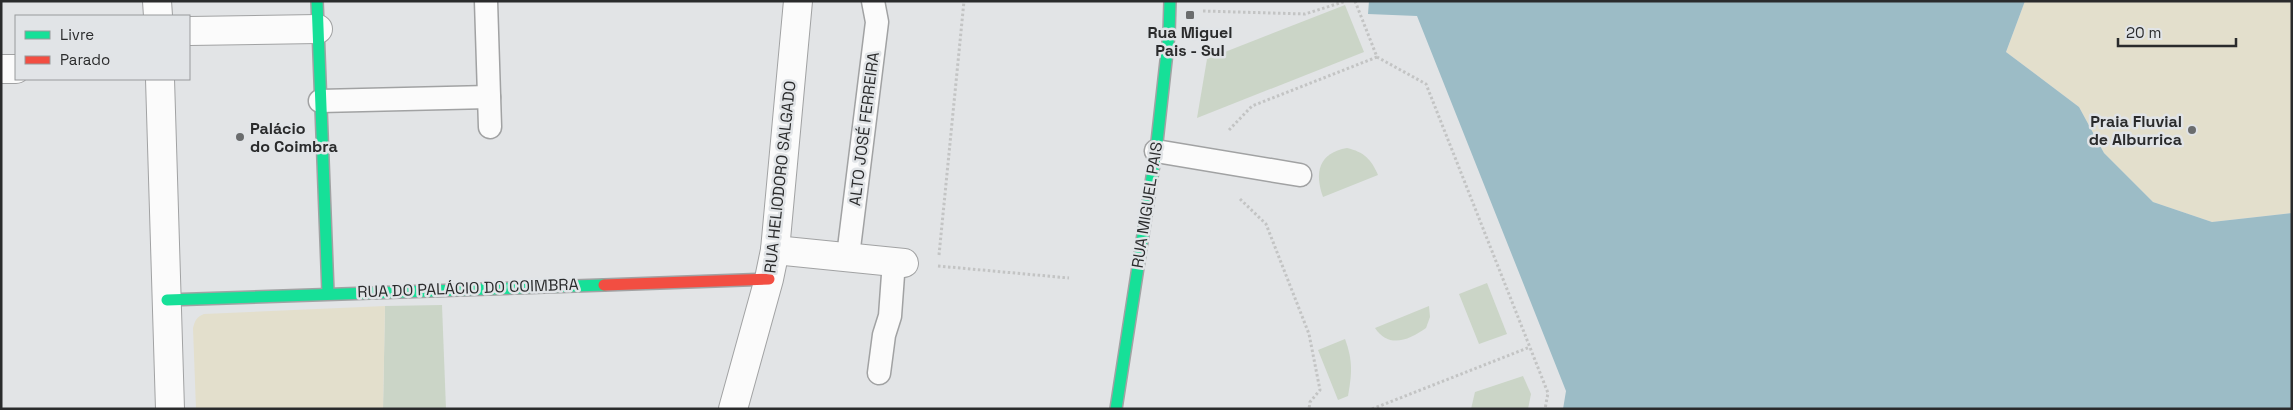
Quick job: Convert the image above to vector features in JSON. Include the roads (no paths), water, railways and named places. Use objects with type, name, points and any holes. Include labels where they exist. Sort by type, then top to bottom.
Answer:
[{"type":"street","points":[[157,1],[158,15]]},
{"type":"street","points":[[317,1],[328,293]]},
{"type":"street","name":"RUA HELIODORO SALGADO","points":[[732,409],[769,279],[775,250],[798,1]]},
{"type":"street","name":"RUA MIGUEL PAIS","points":[[1116,409],[1156,151],[1169,34],[1170,1]]},
{"type":"street","points":[[190,31],[318,29]]},
{"type":"street","points":[[1,69],[15,69]]},
{"type":"street","points":[[160,80],[170,409]]},
{"type":"street","points":[[775,250],[899,262]]},
{"type":"street","name":"RUA DO PALÁCIO DO COIMBRA","points":[[167,300],[769,279]]},
{"type":"lane","points":[[486,1],[490,127]]},
{"type":"lane","name":"ALTO JOSÉ FERREIRA","points":[[848,256],[877,22],[873,1]]},
{"type":"lane","points":[[320,101],[489,96]]},
{"type":"lane","points":[[1156,151],[1300,176]]},
{"type":"lane","points":[[879,373],[884,335],[890,316],[899,262]]},
{"type":"water","points":[[1369,1],[2025,1],[2006,52],[2079,107],[2104,153],[2153,202],[2212,222],[2292,213],[2292,409],[1563,409],[1566,391],[1417,16],[1368,14]]},
{"type":"place","name":"Rua Miguel Pais - Sul","points":[[1190,15]]},
{"type":"place","name":"Praia Fluvial de Alburrica","points":[[2192,130]]},
{"type":"place","name":"Palácio do Coimbra","points":[[240,137]]}]
